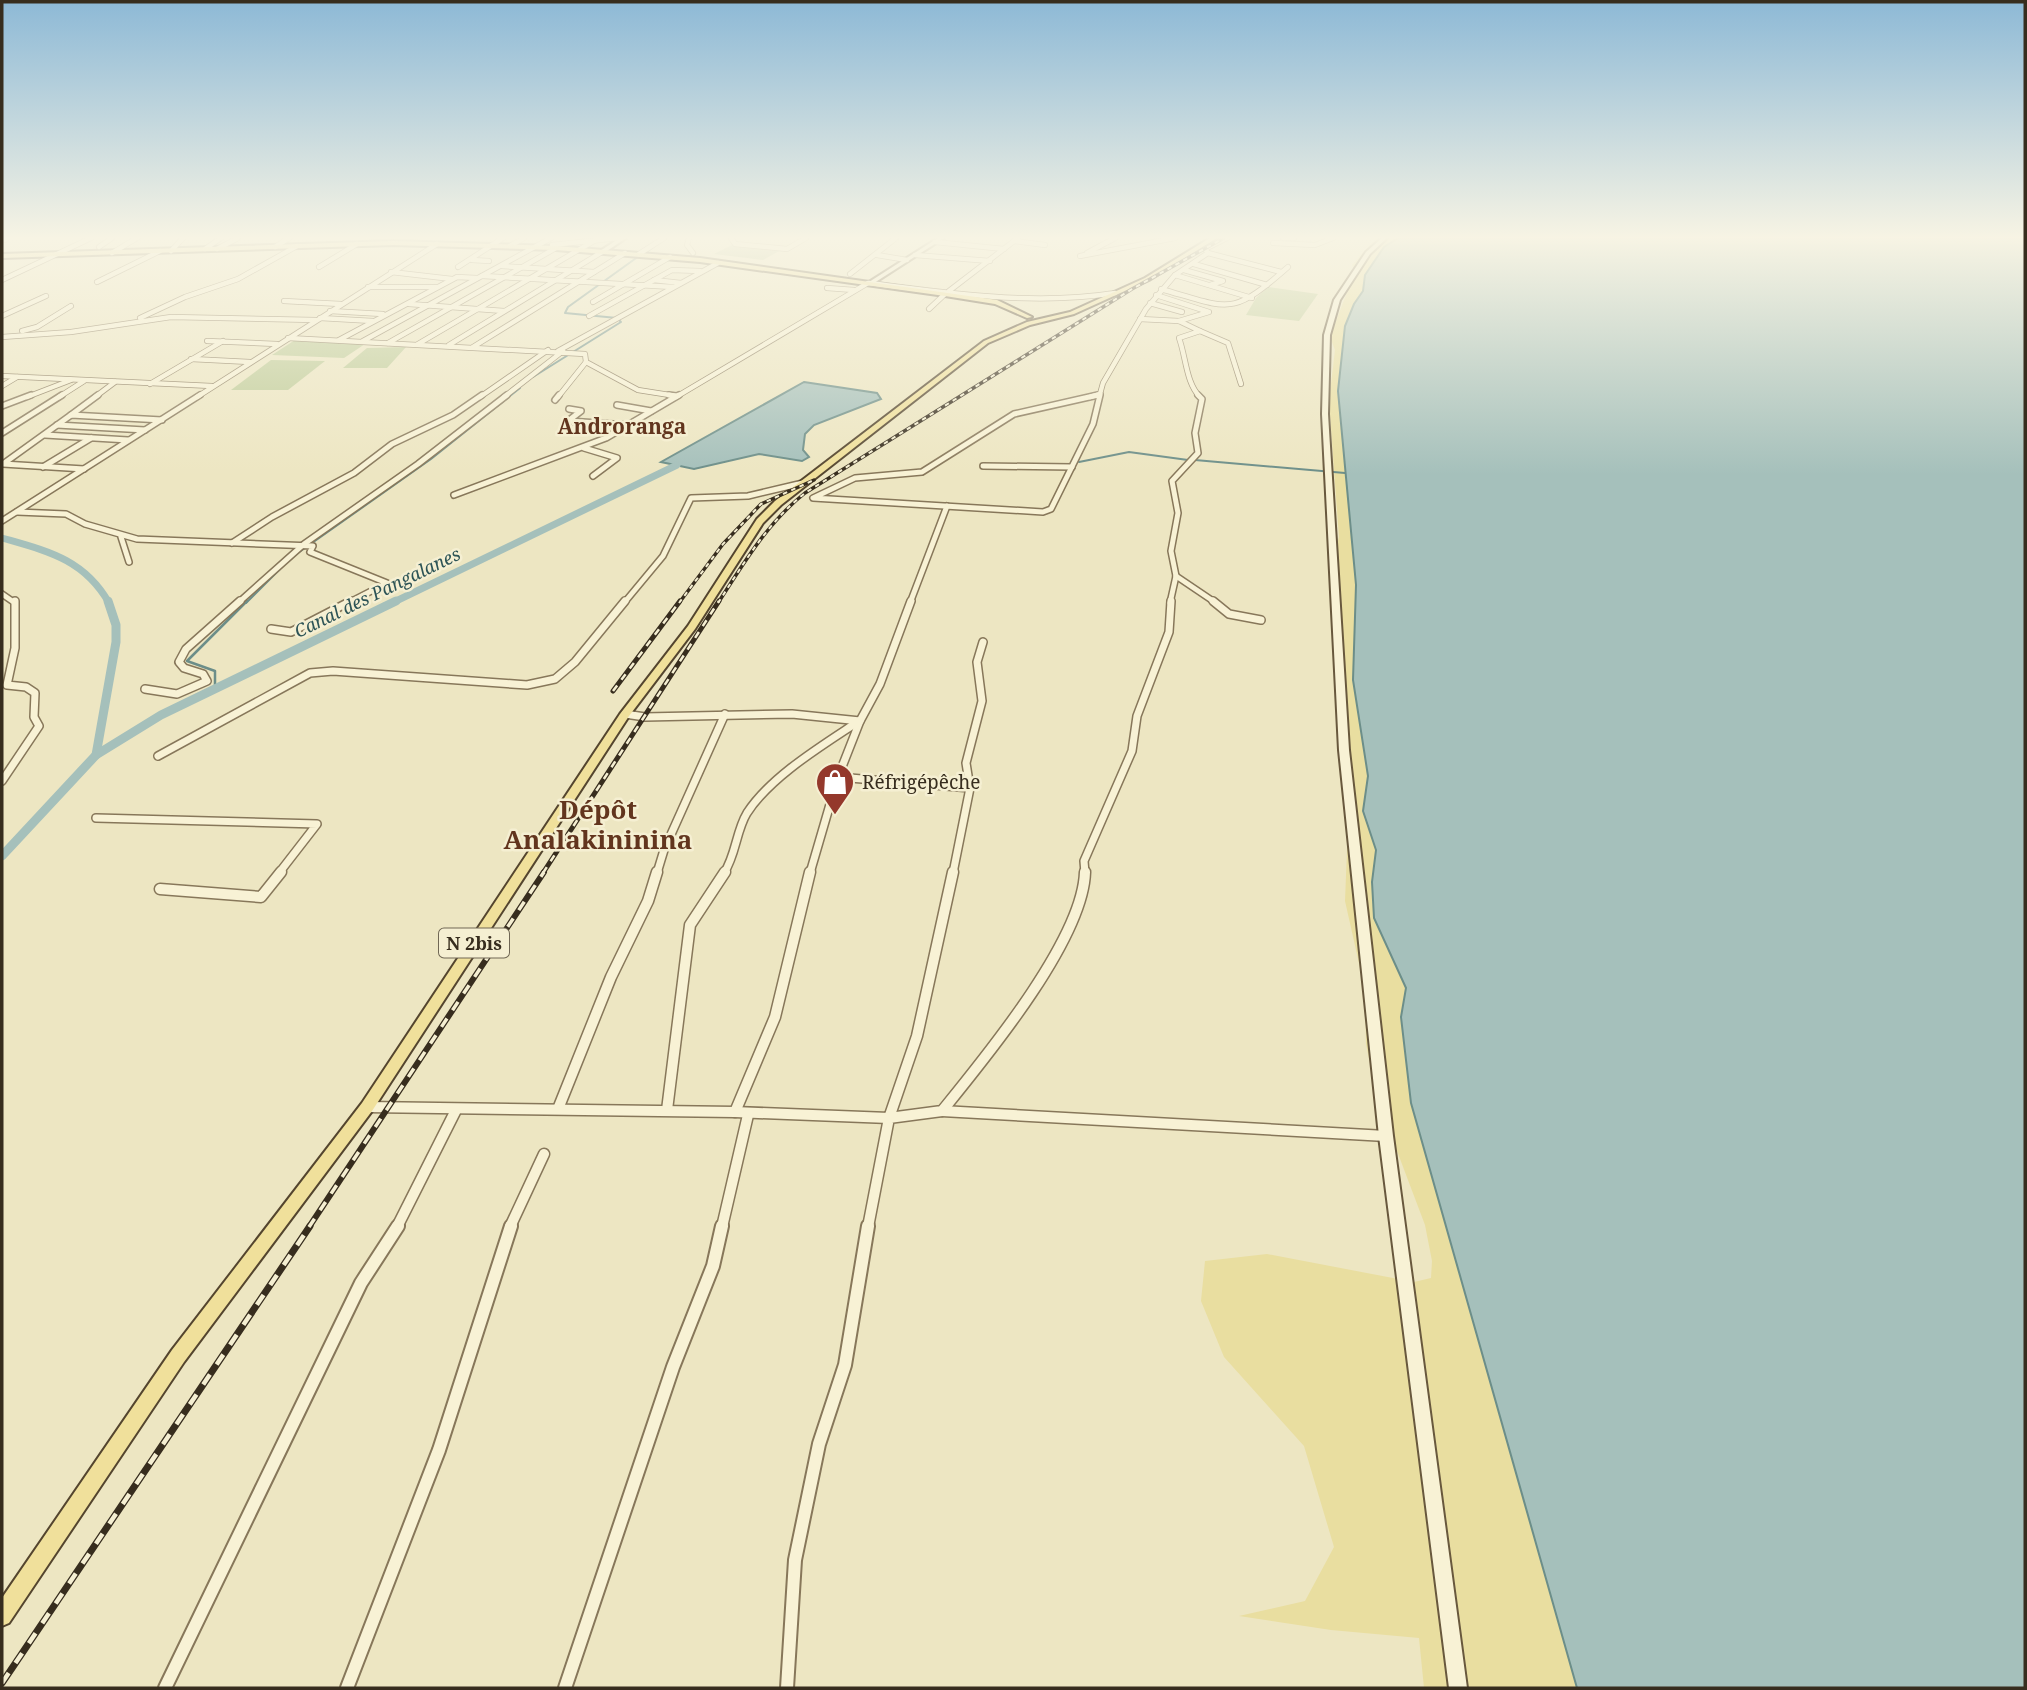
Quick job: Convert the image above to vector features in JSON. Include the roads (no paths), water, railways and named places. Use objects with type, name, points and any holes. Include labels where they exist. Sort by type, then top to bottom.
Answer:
[{"type":"main road","points":[[1009,317],[1012,320]]},
{"type":"main road","points":[[1012,320],[1059,317]]},
{"type":"main road","points":[[1332,317],[1327,335],[1325,414],[1344,750],[1386,1136],[1458,1688]]},
{"type":"main road","points":[[1012,320],[1029,320]]},
{"type":"main road","name":"N 2bis","points":[[2,1616],[178,1356],[367,1107],[625,714],[692,627],[760,521],[1012,320]]},
{"type":"street","points":[[2,336],[37,327],[53,317]]},
{"type":"street","points":[[134,321],[143,317]]},
{"type":"street","points":[[2,336],[71,332],[176,317]]},
{"type":"street","points":[[223,317],[373,321]]},
{"type":"street","points":[[2,521],[320,317]]},
{"type":"street","points":[[339,340],[381,317]]},
{"type":"street","points":[[363,341],[408,317]]},
{"type":"street","points":[[388,342],[435,317]]},
{"type":"street","points":[[418,344],[465,317]]},
{"type":"street","points":[[448,345],[495,317]]},
{"type":"street","points":[[473,346],[521,317]]},
{"type":"street","points":[[145,688],[164,696],[181,696],[208,681],[203,674],[184,668],[179,662],[186,649],[307,544],[418,464],[562,351],[620,317]]},
{"type":"street","points":[[454,495],[584,449],[809,317]]},
{"type":"street","points":[[1102,394],[1014,414],[922,472],[855,478],[813,498],[1043,512],[1051,509],[1093,424],[1102,394],[1103,383],[1140,319],[1180,317],[1200,331],[1228,343],[1241,384]]},
{"type":"street","points":[[942,1111],[997,1044],[1043,975],[1080,902],[1085,875],[1083,860],[1111,804],[1132,751],[1137,716],[1169,632],[1169,609],[1176,576],[1171,551],[1178,513],[1172,481],[1198,453],[1195,433],[1202,399],[1191,388],[1188,362],[1179,338],[1200,331]]},
{"type":"street","points":[[288,338],[585,354],[586,362],[555,400]]},
{"type":"street","points":[[207,341],[278,344]]},
{"type":"street","points":[[150,384],[223,341]]},
{"type":"street","points":[[232,543],[272,517],[354,473],[391,444],[453,415],[548,350]]},
{"type":"street","points":[[191,359],[250,362]]},
{"type":"street","points":[[586,362],[638,390],[676,396]]},
{"type":"street","points":[[2,376],[213,387]]},
{"type":"street","points":[[2,386],[17,377]]},
{"type":"street","points":[[2,406],[71,380]]},
{"type":"street","points":[[2,433],[84,380]]},
{"type":"street","points":[[84,469],[3,464],[115,382]]},
{"type":"street","points":[[617,405],[651,411]]},
{"type":"street","points":[[569,409],[581,411],[568,421],[628,425]]},
{"type":"street","points":[[71,415],[162,420]]},
{"type":"street","points":[[57,425],[145,430]]},
{"type":"street","points":[[45,435],[128,440]]},
{"type":"street","points":[[43,467],[91,438]]},
{"type":"street","points":[[584,449],[617,458],[593,476]]},
{"type":"street","points":[[983,466],[1072,467]]},
{"type":"street","points":[[158,756],[293,681],[318,671],[527,685],[555,679],[575,662],[663,556],[691,498],[748,496],[809,481]]},
{"type":"street","points":[[565,1688],[673,1367],[713,1266],[741,1114],[775,1017],[809,875],[828,819],[838,777],[860,721],[880,684],[947,506]]},
{"type":"street","points":[[17,512],[66,514],[121,537],[263,546],[307,544],[313,546],[310,552],[387,585],[291,632],[271,629]]},
{"type":"street","points":[[121,537],[129,562]]},
{"type":"street","points":[[1176,576],[1192,584],[1229,614],[1261,620]]},
{"type":"street","points":[[2,594],[15,601],[15,648],[7,685],[26,687],[35,693],[34,717],[39,726],[2,781]]},
{"type":"street","points":[[788,1688],[795,1560],[819,1444],[845,1364],[857,1284],[889,1118],[917,1036],[946,914],[970,788],[965,763],[982,701],[977,662],[983,642]]},
{"type":"street","points":[[625,714],[645,717],[792,714],[860,721]]},
{"type":"street","points":[[558,1109],[611,977],[648,901],[664,850],[725,714]]},
{"type":"street","points":[[667,1110],[690,925],[731,863],[747,815],[761,796],[813,751],[860,721]]},
{"type":"street","points":[[838,777],[970,788]]},
{"type":"street","points":[[96,818],[317,824],[261,897],[160,889]]},
{"type":"street","points":[[367,1107],[456,1110],[667,1110],[889,1118],[942,1111],[1386,1136]]},
{"type":"street","points":[[165,1688],[360,1283],[403,1218],[456,1110]]},
{"type":"street","points":[[347,1688],[439,1450],[515,1213],[544,1154]]},
{"type":"water","points":[[1349,317],[2025,317],[2025,1688],[1577,1688],[1411,1103],[1401,1017],[1406,988],[1374,918],[1372,882],[1376,850],[1363,811],[1368,776],[1353,680],[1356,585],[1338,391],[1345,326]]},
{"type":"water","points":[[804,382],[877,393],[881,399],[814,425],[805,434],[803,450],[809,457],[802,461],[759,454],[694,469],[661,462]]},
{"type":"waterway","points":[[533,377],[621,322],[617,318],[605,317]]},
{"type":"waterway","points":[[295,555],[431,459],[520,388]]},
{"type":"waterway","points":[[1079,462],[1129,452],[1188,460]]},
{"type":"waterway","points":[[1195,460],[1345,473]]},
{"type":"waterway","name":"Canal des Pangalanes","points":[[392,603],[677,465]]},
{"type":"waterway","name":"Canal des Pangalanes","points":[[2,538],[63,559],[88,576],[108,602]]},
{"type":"waterway","points":[[246,603],[280,569]]},
{"type":"waterway","points":[[215,689],[215,671],[187,661],[247,601]]},
{"type":"waterway","name":"Canal des Pangalanes","points":[[96,755],[161,715],[396,601]]},
{"type":"waterway","name":"Canal des Pangalanes","points":[[96,755],[116,642],[116,625],[108,602]]},
{"type":"waterway","name":"Canal des Pangalanes","points":[[2,856],[96,755]]},
{"type":"railway","points":[[718,603],[768,530],[805,493],[1087,317]]},
{"type":"railway","points":[[679,603],[723,544],[761,504],[814,480]]},
{"type":"railway","points":[[613,691],[680,601]]},
{"type":"railway","points":[[543,873],[719,601]]},
{"type":"railway","points":[[309,1227],[544,872]]},
{"type":"railway","points":[[2,1683],[310,1226]]},
{"type":"place","name":"Réfrigépêche","points":[[835,816]]},
{"type":"district","name":"Androranga","points":[[622,426]]},
{"type":"district","name":"Dépôt Analakininina","points":[[598,824]]}]
